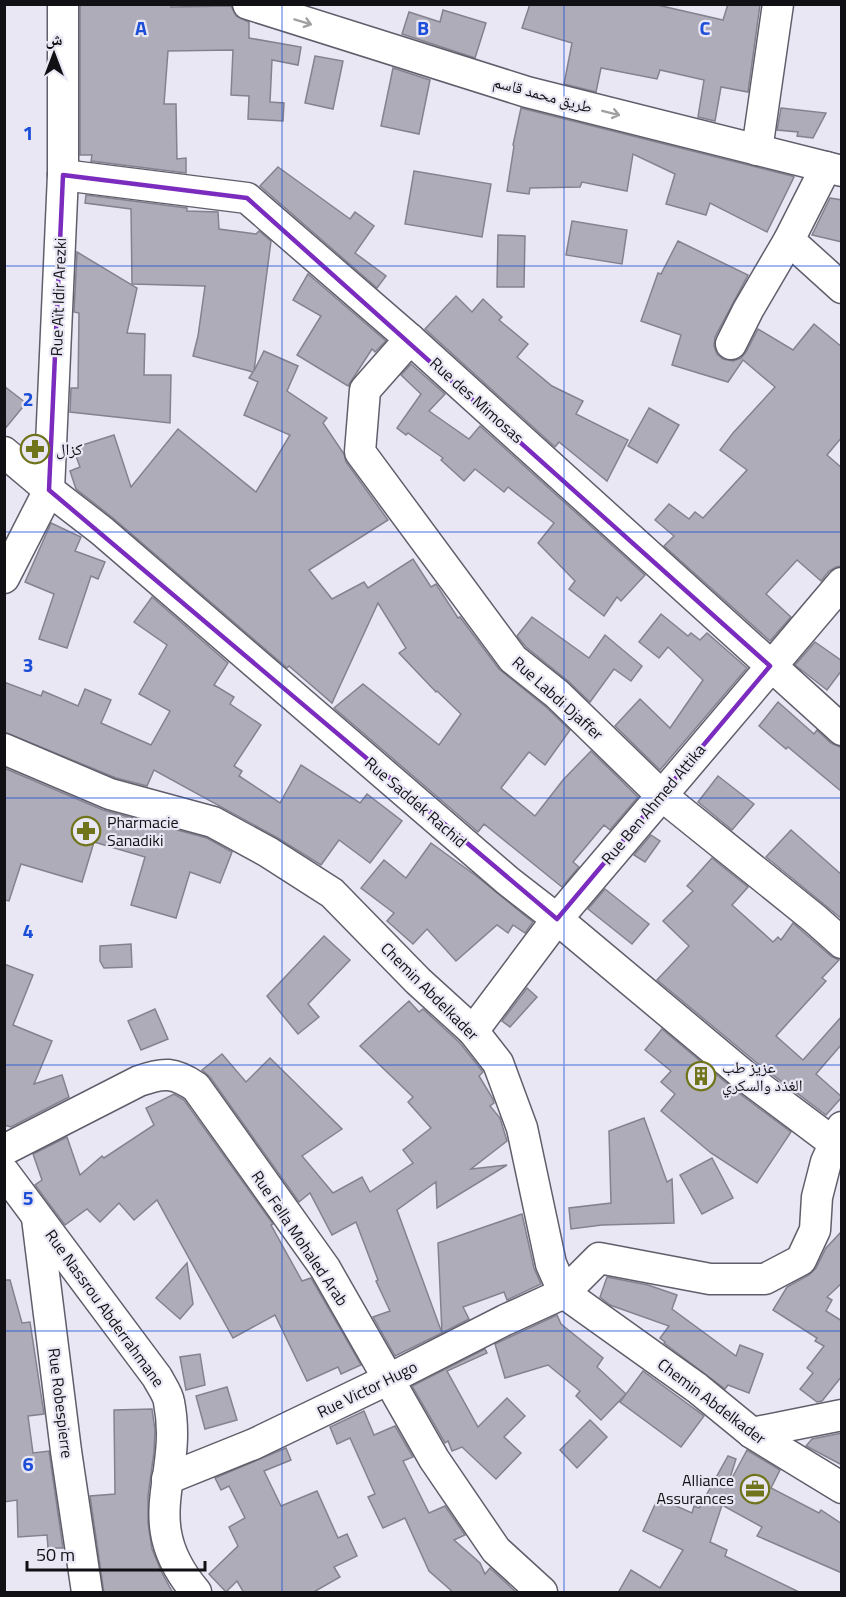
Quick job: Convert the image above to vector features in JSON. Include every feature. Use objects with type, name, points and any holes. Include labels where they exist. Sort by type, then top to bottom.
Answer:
[{"type":"street","name":"Rue Aït Idir Arezki","points":[[4,578],[49,490],[63,175],[63,4]]},
{"type":"street","name":"طريق محمد قاسم","points":[[248,4],[526,92],[834,169]]},
{"type":"street","points":[[757,150],[778,4]]},
{"type":"street","points":[[731,344],[747,310],[834,169]]},
{"type":"street","name":"Rue des Mimosas","points":[[63,175],[247,198],[410,339],[842,730]]},
{"type":"street","points":[[789,240],[842,288]]},
{"type":"street","name":"Rue Labdi Djaffer","points":[[410,339],[365,390],[360,452],[513,659],[558,694],[661,795],[842,943]]},
{"type":"street","name":"Rue Saddek Rachid","points":[[4,452],[102,531],[508,881],[746,1077],[838,1135]]},
{"type":"street","name":"Rue Ben Ahmed Attika","points":[[473,1031],[556,919],[842,583]]},
{"type":"street","name":"Chemin Abdelkader","points":[[4,749],[110,794],[213,822],[268,852],[332,893],[418,981],[473,1031],[498,1063],[522,1128],[551,1264],[564,1293],[697,1388],[752,1433],[842,1488]]},
{"type":"street","name":"Rue Fella Mohaled Arab","points":[[4,1150],[155,1075],[170,1074],[183,1078],[196,1087],[325,1268],[434,1459],[496,1550],[542,1593]]},
{"type":"street","points":[[564,1293],[599,1258],[710,1279],[765,1279],[801,1260],[815,1230],[818,1197],[826,1162],[838,1135]]},
{"type":"street","name":"Rue Nassrou Abderrahmane","points":[[4,1172],[157,1377],[169,1400],[172,1430],[163,1514],[167,1543],[176,1564],[196,1593]]},
{"type":"street","name":"Rue Robespierre","points":[[37,1214],[66,1451],[87,1593]]},
{"type":"street","name":"Rue Victor Hugo","points":[[167,1479],[254,1444],[564,1293]]},
{"type":"street","points":[[752,1433],[842,1415]]},
{"type":"highlighted area","points":[[63,175],[247,198],[770,666],[557,919],[49,490]]},
{"type":"building","points":[[80,4],[231,6],[236,16],[249,22],[249,38],[301,47],[298,65],[272,60],[270,102],[284,103],[283,121],[248,119],[249,96],[231,95],[233,50],[168,51],[164,104],[176,104],[177,159],[186,158],[186,173],[91,161],[92,155],[80,155]]},
{"type":"building","points":[[530,4],[653,4],[723,20],[728,4],[760,5],[748,92],[721,87],[715,121],[698,117],[704,80],[660,70],[657,79],[601,68],[596,92],[564,84],[572,43],[522,28]]},
{"type":"building","points":[[443,10],[486,23],[475,58],[402,34],[409,12],[440,22]]},
{"type":"building","points":[[315,56],[343,61],[333,109],[305,103]]},
{"type":"building","points":[[393,68],[430,80],[419,134],[381,126]]},
{"type":"building","points":[[521,108],[794,177],[767,232],[710,203],[706,215],[666,204],[675,174],[633,154],[627,191],[582,182],[580,187],[530,188],[529,194],[507,191]]},
{"type":"building","points":[[781,108],[826,113],[813,138],[797,136],[798,132],[777,130]]},
{"type":"building","points":[[278,167],[350,219],[355,212],[374,226],[355,253],[386,276],[377,288],[260,186]]},
{"type":"building","points":[[414,171],[491,184],[482,237],[405,224]]},
{"type":"building","points":[[86,195],[187,208],[187,211],[218,212],[219,229],[256,234],[259,231],[271,241],[254,371],[264,351],[298,366],[287,391],[327,418],[323,423],[344,454],[346,462],[388,520],[309,570],[332,599],[364,582],[368,588],[413,559],[431,587],[436,584],[458,618],[460,617],[499,669],[546,707],[570,730],[545,765],[529,752],[501,788],[535,816],[563,780],[591,751],[638,797],[610,830],[604,825],[573,862],[579,867],[562,887],[484,824],[478,832],[334,708],[363,684],[439,745],[461,714],[436,692],[399,653],[406,648],[378,603],[332,703],[289,666],[287,668],[113,518],[76,489],[70,471],[80,467],[73,448],[114,435],[131,487],[178,429],[256,492],[290,435],[244,415],[258,382],[249,378],[253,372],[193,356],[205,286],[132,284],[131,209],[85,203]]},
{"type":"building","points":[[830,198],[842,200],[842,242],[812,235]]},
{"type":"building","points":[[572,221],[627,230],[622,264],[566,255]]},
{"type":"building","points":[[498,235],[525,236],[524,287],[497,287]]},
{"type":"building","points":[[678,241],[748,275],[715,337],[714,346],[717,354],[723,359],[733,361],[741,358],[758,329],[793,350],[814,324],[842,347],[842,437],[827,455],[842,468],[842,566],[829,571],[821,581],[797,560],[766,594],[791,617],[770,641],[664,546],[674,536],[655,520],[669,504],[689,519],[695,512],[703,518],[747,470],[720,450],[775,387],[743,360],[728,382],[672,365],[681,335],[641,321],[658,273],[661,274]]},
{"type":"building","points":[[77,252],[137,288],[127,333],[145,334],[144,375],[171,375],[170,423],[70,412],[71,388],[78,388],[79,313],[74,312]]},
{"type":"building","points":[[308,274],[386,341],[375,352],[372,349],[348,386],[297,355],[321,316],[293,300]]},
{"type":"building","points":[[456,296],[472,312],[483,299],[502,317],[499,320],[528,344],[517,357],[552,386],[583,401],[576,414],[628,440],[607,481],[559,442],[555,447],[425,329]]},
{"type":"building","points":[[411,364],[445,394],[429,411],[469,439],[480,426],[645,575],[621,601],[617,597],[604,616],[569,589],[575,581],[538,543],[554,523],[508,487],[504,492],[475,469],[464,481],[441,460],[443,458],[408,433],[406,435],[397,428],[421,394],[401,375]]},
{"type":"building","points":[[4,386],[26,403],[4,430]]},
{"type":"building","points":[[649,408],[679,425],[657,463],[628,446]]},
{"type":"building","points":[[51,523],[81,537],[75,551],[105,562],[98,579],[91,576],[67,648],[39,639],[54,594],[25,582]]},
{"type":"building","points":[[152,597],[228,663],[214,685],[234,697],[230,704],[261,725],[234,766],[242,771],[239,776],[280,803],[301,765],[360,803],[367,794],[402,821],[370,863],[339,840],[321,865],[276,837],[154,770],[147,786],[116,778],[4,732],[4,682],[41,696],[43,691],[78,706],[85,689],[111,700],[101,723],[151,745],[170,711],[139,694],[167,645],[134,622]]},
{"type":"building","points":[[661,614],[688,636],[691,633],[700,640],[707,633],[747,668],[660,770],[615,726],[640,699],[670,728],[703,680],[668,647],[659,658],[639,642]]},
{"type":"building","points":[[532,617],[589,658],[605,635],[642,666],[631,681],[614,669],[590,702],[526,647],[517,636]]},
{"type":"building","points":[[815,642],[842,661],[842,670],[827,690],[795,665]]},
{"type":"building","points":[[778,702],[814,734],[817,730],[831,743],[842,748],[842,792],[759,726]]},
{"type":"building","points":[[4,768],[103,810],[207,838],[232,852],[220,883],[190,872],[176,918],[131,905],[145,857],[94,842],[82,882],[21,864],[9,901],[4,900]]},
{"type":"building","points":[[718,776],[754,804],[732,830],[698,802]]},
{"type":"building","points":[[791,830],[842,875],[842,919],[766,857]]},
{"type":"building","points":[[651,835],[660,841],[645,862],[634,855]]},
{"type":"building","points":[[431,843],[533,922],[525,933],[513,925],[508,933],[497,925],[456,961],[427,929],[413,944],[387,921],[394,913],[361,888],[384,860],[406,878]]},
{"type":"building","points":[[712,858],[748,887],[732,905],[773,942],[778,937],[781,940],[793,923],[831,956],[839,960],[822,978],[826,981],[776,1036],[803,1060],[842,1016],[842,1044],[816,1074],[842,1097],[826,1115],[757,1063],[657,980],[689,946],[663,921],[693,891],[687,886]]},
{"type":"building","points":[[605,889],[649,924],[632,944],[588,909]]},
{"type":"building","points":[[324,936],[350,960],[308,1004],[319,1017],[298,1034],[267,996]]},
{"type":"building","points":[[131,944],[132,967],[104,968],[100,961],[100,946]]},
{"type":"building","points":[[4,964],[33,975],[13,1025],[52,1041],[34,1084],[62,1075],[69,1097],[11,1127],[4,1125]]},
{"type":"building","points":[[527,988],[537,997],[510,1027],[502,1021]]},
{"type":"building","points":[[409,1001],[419,1012],[423,1009],[460,1043],[483,1072],[479,1076],[493,1099],[494,1103],[490,1106],[500,1118],[507,1141],[471,1169],[507,1165],[437,1208],[436,1182],[397,1210],[442,1333],[395,1356],[373,1317],[390,1311],[376,1281],[378,1280],[356,1222],[332,1235],[310,1193],[299,1202],[210,1077],[202,1070],[222,1054],[246,1082],[270,1058],[342,1129],[302,1156],[333,1193],[362,1177],[370,1192],[413,1163],[403,1150],[431,1128],[408,1102],[413,1097],[360,1046]]},
{"type":"building","points":[[155,1009],[168,1039],[141,1050],[128,1021]]},
{"type":"building","points":[[662,1029],[736,1091],[791,1132],[757,1183],[711,1153],[661,1111],[675,1094],[661,1082],[671,1071],[645,1050]]},
{"type":"building","points":[[174,1094],[184,1100],[273,1224],[271,1225],[302,1281],[311,1278],[361,1365],[341,1374],[338,1367],[307,1381],[275,1315],[233,1338],[157,1200],[134,1220],[119,1203],[100,1222],[87,1209],[65,1225],[35,1185],[42,1180],[33,1154],[67,1137],[80,1175],[102,1156],[104,1158],[154,1125],[146,1108]]},
{"type":"building","points":[[644,1118],[667,1182],[672,1179],[674,1223],[602,1225],[571,1229],[569,1208],[611,1203],[609,1131]]},
{"type":"building","points":[[712,1158],[733,1198],[702,1214],[680,1175]]},
{"type":"building","points":[[522,1214],[534,1268],[541,1284],[507,1300],[504,1292],[463,1307],[469,1319],[442,1333],[438,1243]]},
{"type":"building","points":[[842,1231],[842,1283],[827,1297],[832,1300],[826,1311],[842,1321],[842,1376],[822,1401],[817,1402],[800,1389],[813,1373],[807,1368],[824,1346],[815,1341],[817,1338],[773,1310],[787,1287],[809,1275],[816,1268],[826,1248]]},
{"type":"building","points":[[187,1263],[193,1304],[180,1319],[156,1298]]},
{"type":"building","points":[[607,1277],[648,1285],[677,1295],[672,1309],[736,1356],[740,1345],[763,1354],[749,1393],[728,1385],[725,1389],[664,1343],[660,1338],[669,1326],[610,1305],[600,1297]]},
{"type":"building","points":[[4,1280],[10,1280],[22,1323],[30,1322],[44,1414],[28,1416],[33,1453],[49,1451],[63,1548],[48,1548],[47,1535],[18,1537],[17,1500],[4,1502]]},
{"type":"building","points":[[557,1315],[561,1324],[603,1358],[597,1367],[626,1394],[601,1420],[576,1396],[580,1391],[548,1365],[505,1378],[495,1344]]},
{"type":"building","points":[[485,1349],[487,1353],[447,1371],[478,1427],[507,1398],[525,1416],[504,1437],[521,1453],[496,1479],[462,1447],[452,1451],[448,1441],[445,1443],[412,1386]]},
{"type":"building","points":[[200,1354],[205,1385],[186,1390],[180,1357]]},
{"type":"building","points":[[643,1371],[704,1416],[681,1447],[620,1402]]},
{"type":"building","points":[[227,1387],[237,1420],[205,1429],[196,1396]]},
{"type":"building","points":[[152,1409],[155,1430],[148,1496],[148,1523],[152,1549],[173,1593],[104,1593],[90,1496],[115,1494],[114,1410]]},
{"type":"building","points":[[364,1411],[374,1435],[395,1426],[413,1457],[403,1461],[429,1513],[445,1506],[465,1535],[454,1540],[480,1563],[485,1574],[490,1568],[517,1593],[454,1593],[429,1571],[405,1518],[383,1528],[368,1497],[375,1494],[350,1438],[337,1444],[330,1427]]},
{"type":"building","points":[[590,1420],[607,1437],[577,1468],[560,1450]]},
{"type":"building","points":[[842,1433],[842,1465],[806,1446],[812,1439]]},
{"type":"building","points":[[286,1448],[291,1460],[264,1471],[281,1506],[317,1491],[338,1538],[347,1534],[357,1556],[334,1567],[340,1577],[312,1593],[244,1593],[237,1581],[226,1592],[209,1574],[238,1546],[229,1527],[245,1518],[229,1486],[221,1490],[215,1478]]},
{"type":"building","points":[[747,1450],[780,1470],[771,1488],[819,1513],[821,1510],[842,1524],[842,1573],[757,1536],[762,1527],[722,1505],[710,1542],[727,1550],[725,1556],[801,1593],[618,1593],[631,1570],[660,1588],[683,1550],[643,1531],[658,1498],[692,1513],[694,1506],[699,1508],[728,1456],[736,1459],[730,1478],[732,1478]]},
{"type":"place","name":"كزال","points":[[35,449]]},
{"type":"place","name":"Pharmacie Sanadiki","points":[[86,831]]},
{"type":"place","name":"عزيز طب الغذد والسكري","points":[[701,1076]]},
{"type":"place","name":"Alliance Assurances","points":[[755,1489]]}]
